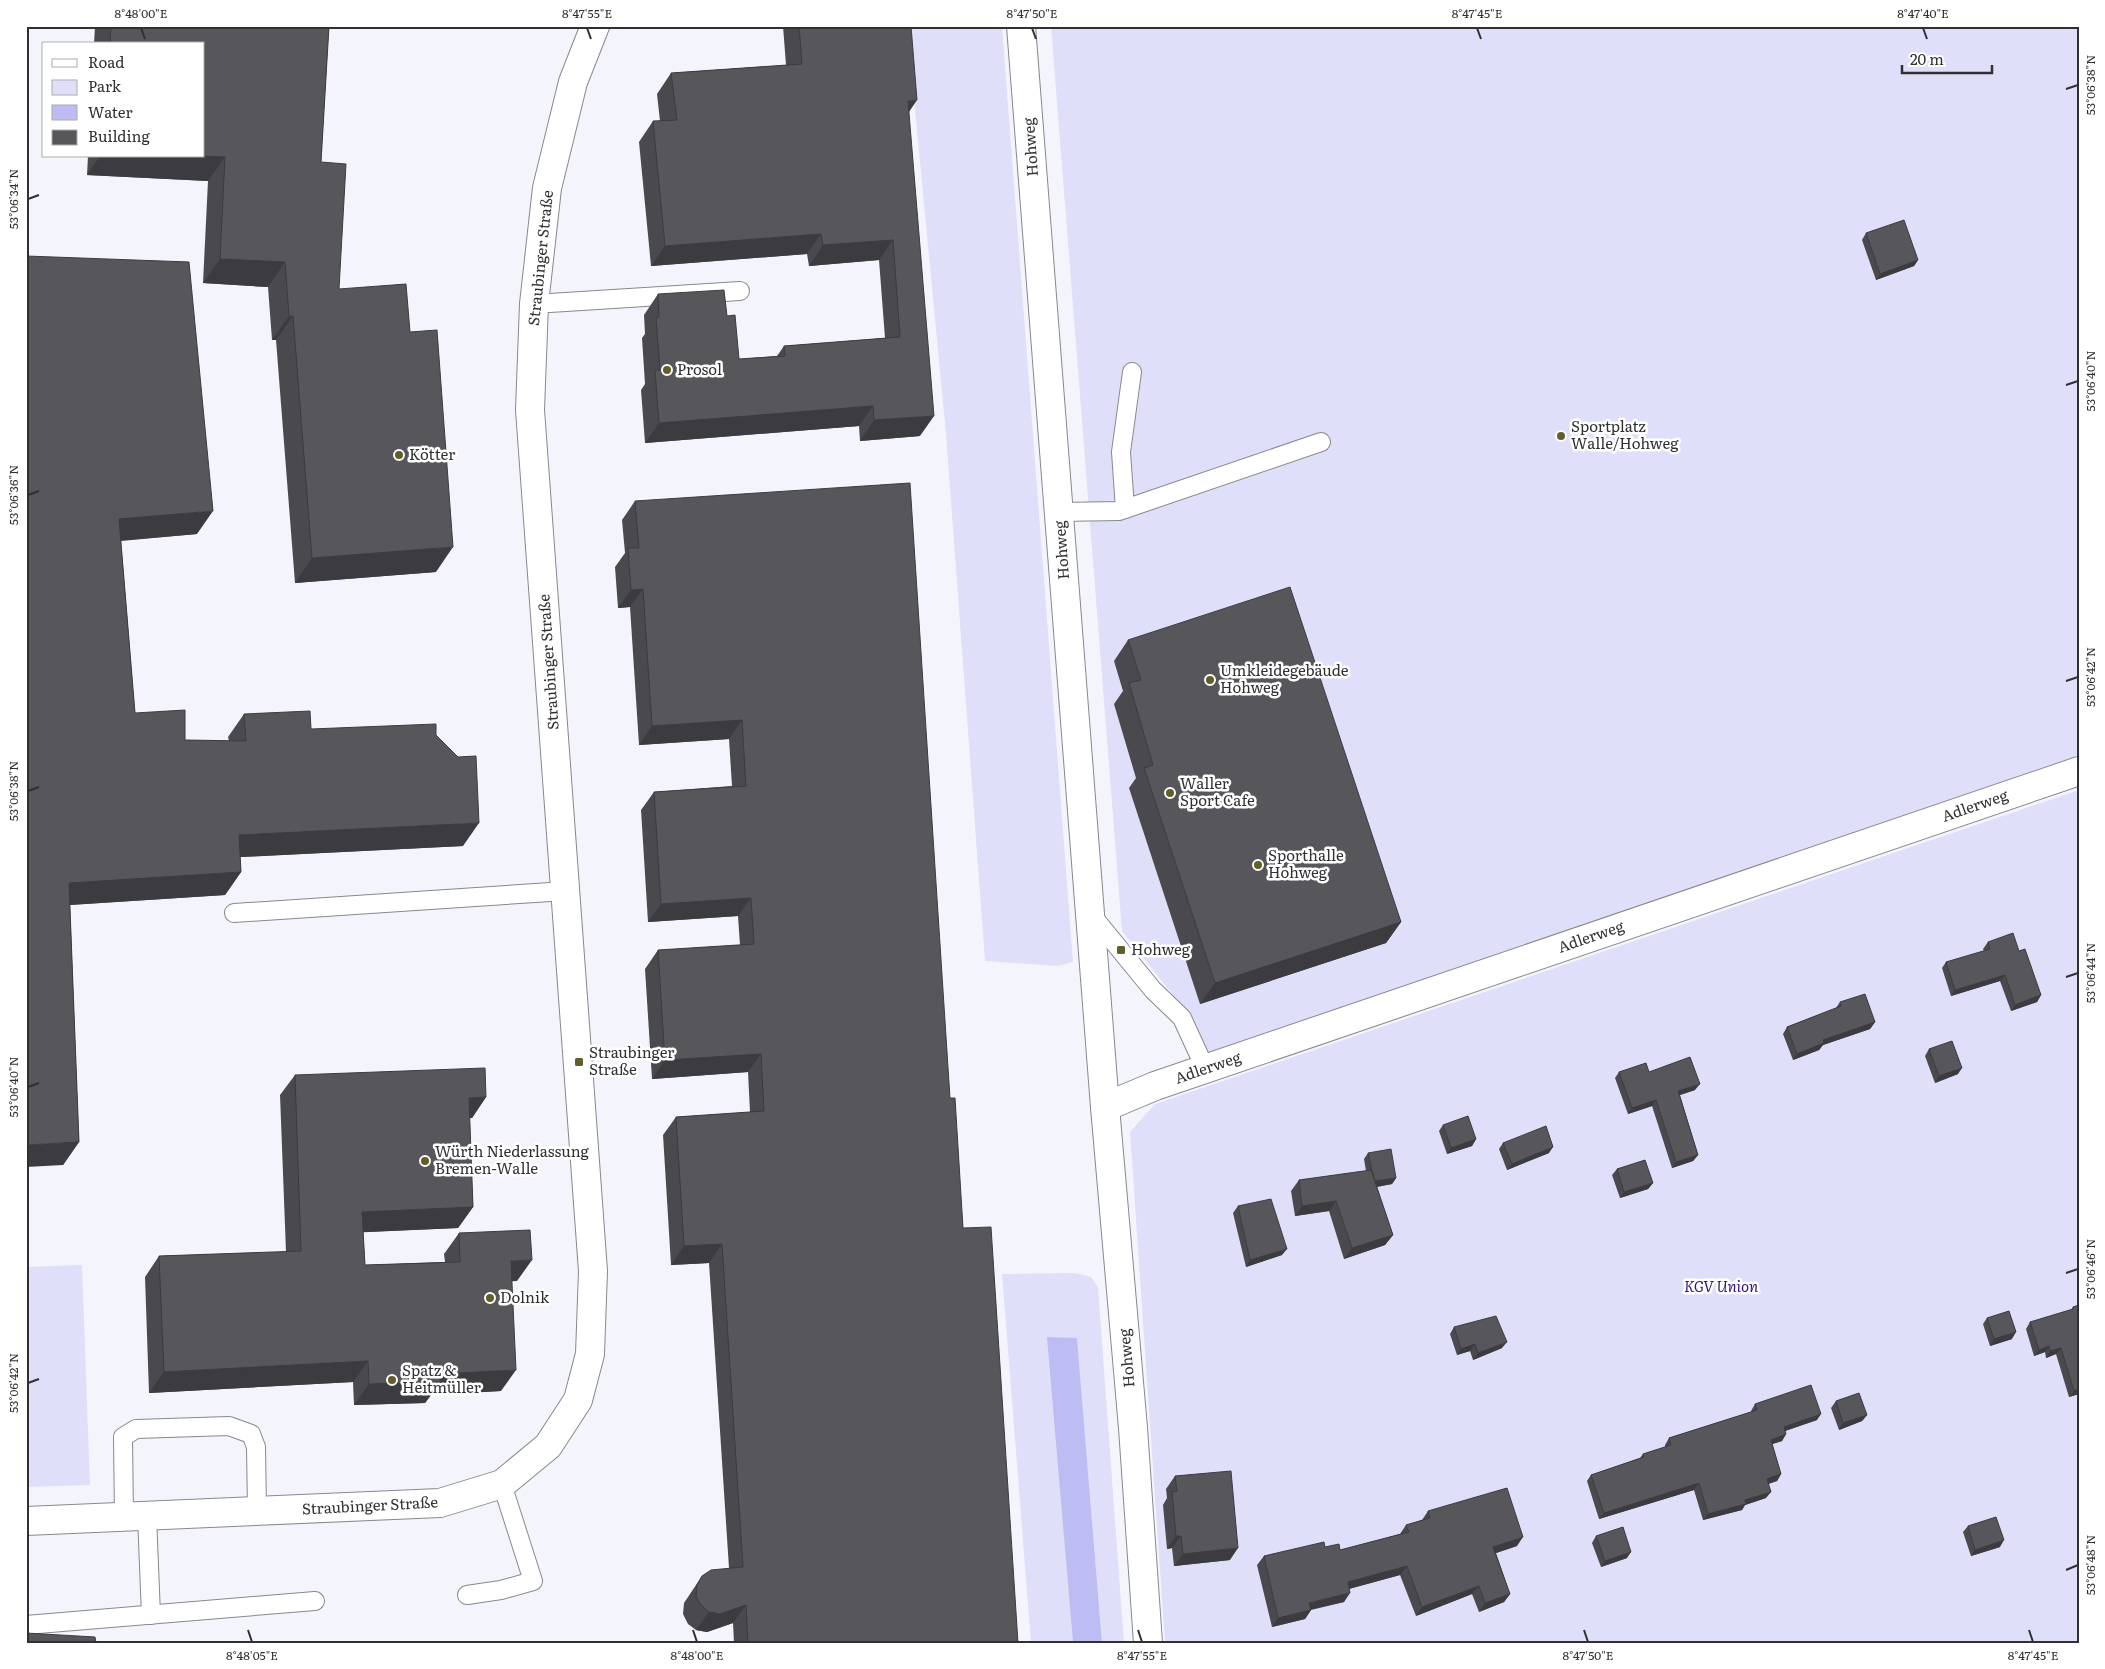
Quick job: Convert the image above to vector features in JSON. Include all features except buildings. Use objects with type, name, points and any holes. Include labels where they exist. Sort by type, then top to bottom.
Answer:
[{"type":"street","name":"Straubinger Straße","points":[[26,1521],[440,1503],[502,1484],[548,1446],[578,1400],[590,1354],[593,1271],[530,410],[534,304],[547,188],[573,82],[595,26]]},
{"type":"street","name":"Hohweg","points":[[1021,26],[1105,1107],[1133,1428],[1148,1643]]},
{"type":"street","name":"Adlerweg","points":[[1105,1107],[1205,1068],[2079,771]]},
{"type":"lane","points":[[534,304],[740,291]]},
{"type":"lane","points":[[1125,509],[1121,452],[1132,372]]},
{"type":"lane","points":[[1059,512],[1119,511],[1321,442]]},
{"type":"lane","points":[[234,914],[566,892]]},
{"type":"lane","points":[[1090,913],[1153,990],[1182,1018],[1205,1068]]},
{"type":"lane","points":[[151,1615],[123,1437],[136,1429],[229,1426],[251,1434],[256,1447],[258,1512]]},
{"type":"lane","points":[[467,1595],[501,1590],[533,1581],[502,1484]]},
{"type":"lane","points":[[26,1625],[315,1601]]},
{"type":"green space","points":[[907,26],[1002,26],[1073,962],[1058,966],[985,961],[946,434]]},
{"type":"green space","name":"Sportplatz Walle/Hohweg","points":[[1051,26],[2079,26],[2079,755],[1207,1055],[1191,1018],[1122,931]]},
{"type":"green space","name":"KGV Union","points":[[2079,790],[2079,1643],[1165,1643],[1130,1132],[1155,1104]]},
{"type":"green space","points":[[82,1265],[90,1485],[26,1487],[26,1267]]},
{"type":"green space","points":[[1075,1273],[1091,1277],[1098,1287],[1124,1643],[1102,1643],[1077,1339],[1048,1337],[1073,1643],[1031,1643],[1002,1274]]},
{"type":"water","points":[[1047,1337],[1077,1338],[1102,1643],[1073,1643]]},
{"type":"place","name":"Prosol","points":[[667,370]]},
{"type":"place","name":"Sportplatz Walle/Hohweg","points":[[1561,436]]},
{"type":"place","name":"Kötter","points":[[399,455]]},
{"type":"place","name":"Umkleidegebäude Hohweg","points":[[1210,680]]},
{"type":"place","name":"Waller Sport Cafe","points":[[1170,793]]},
{"type":"place","name":"Sporthalle Hohweg","points":[[1258,865]]},
{"type":"place","name":"Hohweg","points":[[1121,950]]},
{"type":"place","name":"Straubinger Straße","points":[[579,1062]]},
{"type":"place","name":"Würth Niederlassung Bremen-Walle","points":[[425,1161]]},
{"type":"place","name":"Dolnik","points":[[490,1298]]},
{"type":"place","name":"Spatz & Heitmüller","points":[[392,1380]]}]
